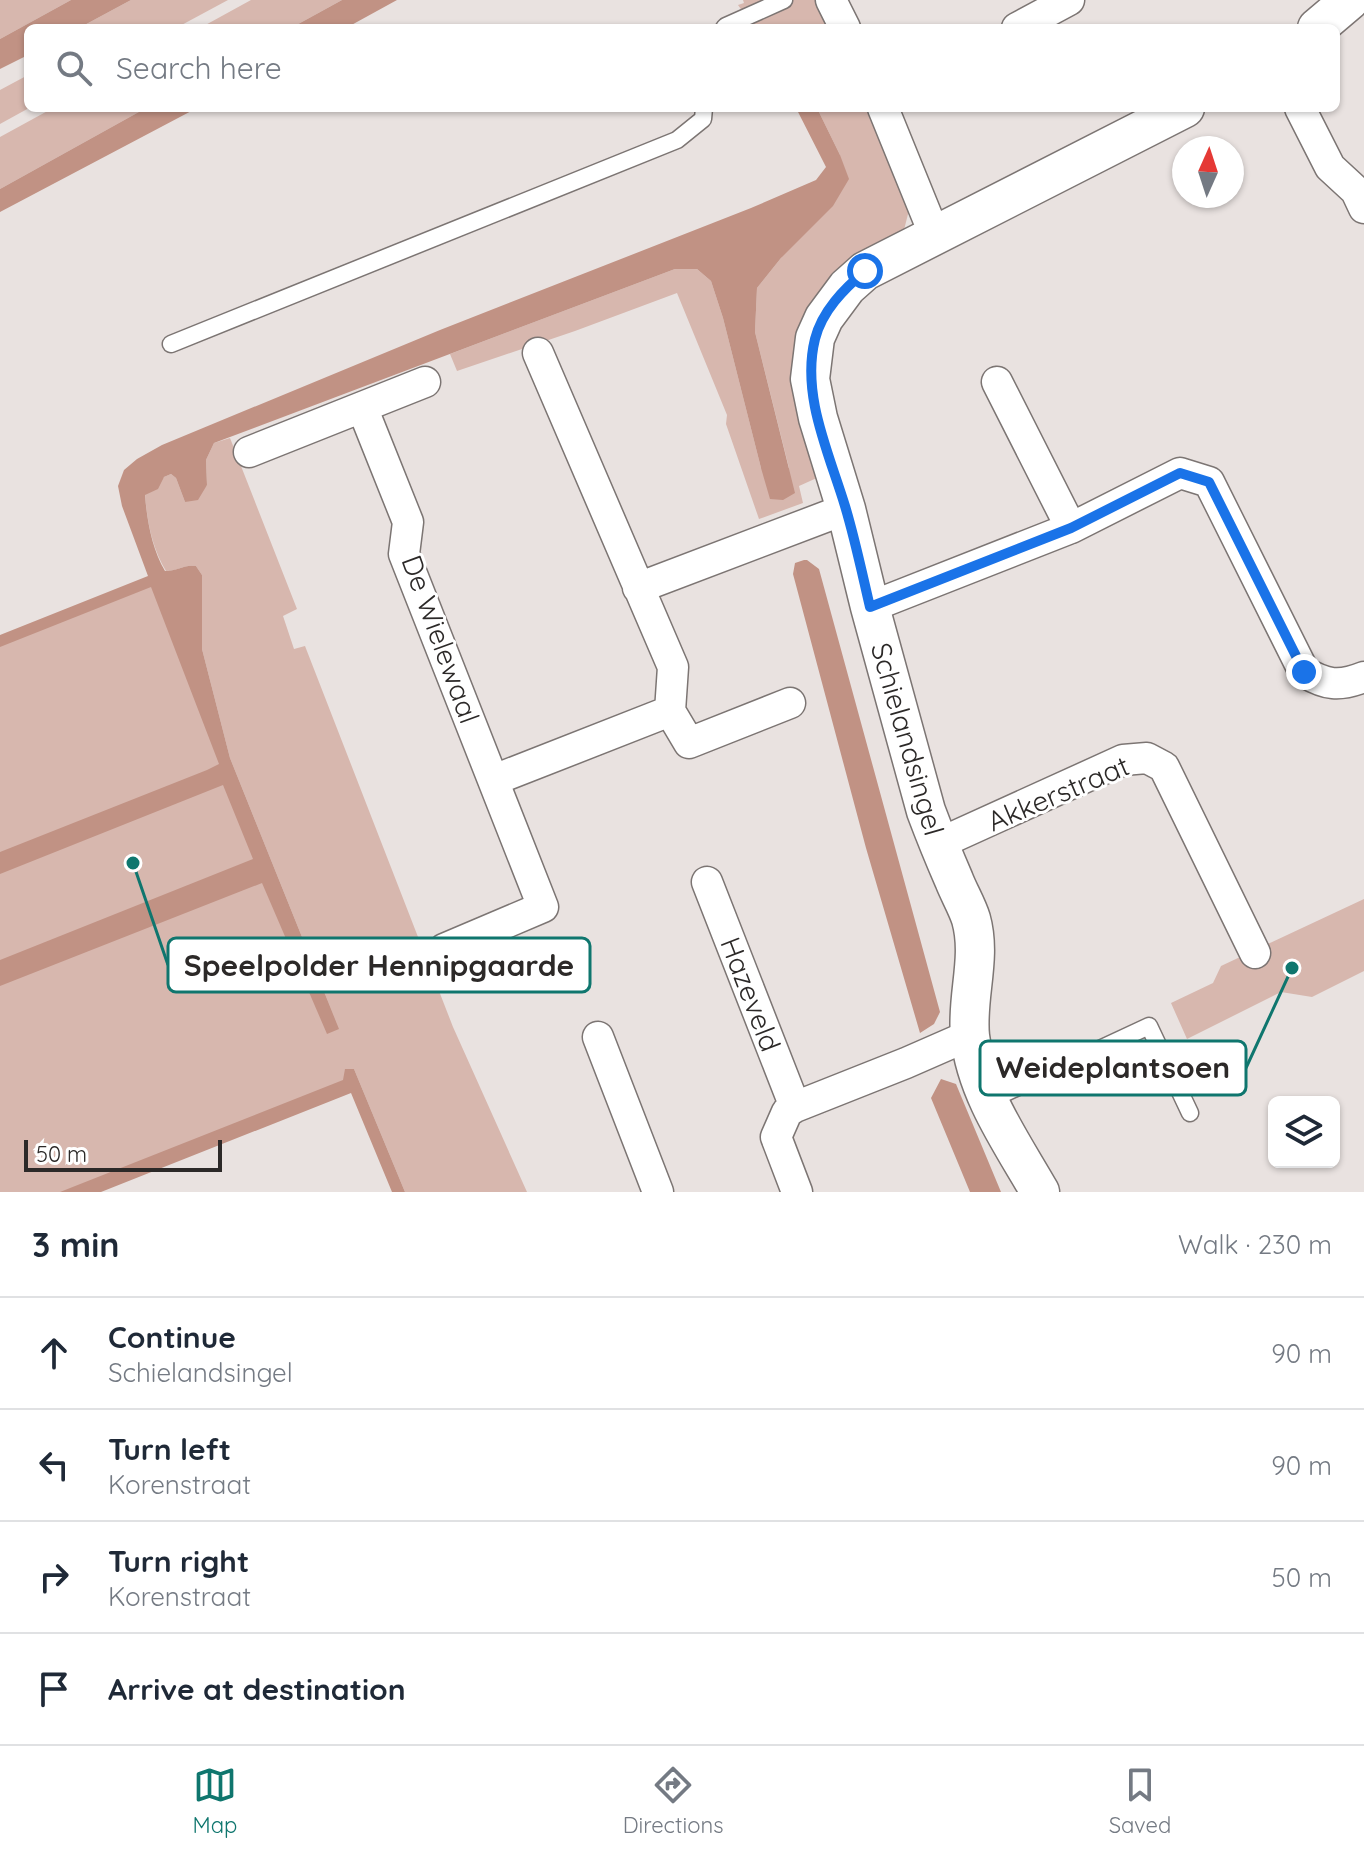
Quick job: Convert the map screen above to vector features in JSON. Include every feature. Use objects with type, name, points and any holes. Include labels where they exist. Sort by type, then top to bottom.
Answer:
[{"type":"street","points":[[831,0],[843,24]]},
{"type":"street","points":[[1024,24],[1069,0]]},
{"type":"street","points":[[1322,24],[1350,0]]},
{"type":"street","points":[[885,112],[935,236]]},
{"type":"street","name":"Schielandsingel","points":[[1040,1192],[988,1101],[974,1061],[969,1007],[975,956],[971,918],[926,811],[846,509],[818,418],[810,379],[815,338],[833,303],[865,271],[1177,112]]},
{"type":"street","points":[[1302,112],[1330,167],[1360,199]]},
{"type":"street","points":[[538,353],[673,667],[670,711],[689,743],[790,703]]},
{"type":"street","points":[[249,452],[425,382]]},
{"type":"street","points":[[997,382],[1071,528]]},
{"type":"street","name":"De Wielewaal","points":[[362,407],[408,522],[404,554],[543,907],[444,949]]},
{"type":"street","points":[[870,607],[1071,528],[1180,473],[1209,482],[1304,672],[1321,682],[1348,684],[1364,677]]},
{"type":"street","points":[[638,588],[846,509]]},
{"type":"street","points":[[494,780],[670,711]]},
{"type":"street","name":"Akkerstraat","points":[[938,844],[1123,760],[1147,758],[1164,767],[1255,953]]},
{"type":"street","name":"Hazeveld","points":[[707,882],[795,1107]]},
{"type":"street","points":[[797,1192],[776,1137],[787,1112],[970,1035]]},
{"type":"street","points":[[598,1037],[658,1192]]},
{"type":"lane","points":[[733,24],[784,0]]},
{"type":"lane","points":[[171,344],[677,140],[703,119],[704,112]]},
{"type":"lane","points":[[988,1101],[1149,1026],[1190,1113]]},
{"type":"shaded area","points":[[0,0],[71,0],[24,24],[0,39]]},
{"type":"shaded area","points":[[71,0],[131,0],[86,24],[27,24]]},
{"type":"shaded area","points":[[131,0],[228,0],[183,24],[86,24]]},
{"type":"shaded area","points":[[251,0],[342,0],[298,24],[207,24]]},
{"type":"shaded area","points":[[342,0],[397,0],[353,24],[298,24]]},
{"type":"shaded area","points":[[743,0],[815,0],[826,24],[751,24],[738,5],[744,3]]},
{"type":"shaded area","points":[[24,26],[24,57],[0,69],[0,39]]},
{"type":"shaded area","points":[[24,77],[24,111],[0,124],[0,90]]},
{"type":"shaded area","points":[[46,112],[139,112],[0,189],[0,137]]},
{"type":"shaded area","points":[[139,112],[189,112],[0,212],[0,189]]},
{"type":"shaded area","points":[[798,112],[819,112],[849,179],[833,206],[781,258],[757,288],[755,332],[795,493],[783,500],[770,499],[723,318],[711,281],[697,269],[675,269],[214,443],[206,460],[207,485],[198,500],[185,502],[176,478],[171,474],[164,477],[158,489],[145,495],[151,534],[165,571],[196,566],[202,575],[202,649],[230,758],[339,1029],[327,1034],[262,883],[0,986],[0,960],[253,859],[223,785],[0,874],[0,852],[219,764],[151,587],[0,647],[0,635],[148,576],[122,506],[118,486],[124,470],[162,445],[816,180],[826,167]]},
{"type":"shaded area","points":[[819,112],[869,112],[911,202],[904,230],[841,266],[812,301],[801,336],[819,477],[799,486],[803,503],[759,519],[726,424],[727,415],[677,293],[457,371],[450,354],[675,269],[697,269],[711,281],[723,318],[761,468],[789,468],[755,332],[757,288],[781,258],[840,155]]},
{"type":"shaded area","points":[[230,438],[297,609],[283,616],[294,649],[305,646],[453,1027],[527,1192],[405,1192],[354,1069],[355,1086],[85,1192],[0,1192],[0,639],[155,577],[339,1029],[230,758],[202,649],[202,575],[196,566],[166,571],[149,524],[145,494],[171,474],[176,478],[185,502],[207,485],[206,460],[214,443]]},
{"type":"shaded area","points":[[804,560],[819,569],[940,1012],[934,1024],[920,1033],[866,848],[793,574],[795,563]]},
{"type":"shaded area","points":[[1364,899],[1364,971],[1312,997],[1281,992],[1187,1039],[1171,1003],[1213,983],[1221,966]]},
{"type":"shaded area","points":[[345,1069],[354,1069],[405,1192],[392,1192],[351,1093],[101,1192],[60,1192],[343,1080]]},
{"type":"shaded area","points":[[941,1079],[956,1084],[1001,1192],[970,1192],[931,1098]]},
{"type":"place","name":"Speelpolder Hennipgaarde","points":[[133,863]]},
{"type":"place","name":"Weideplantsoen","points":[[1292,968]]},
{"type":"route","points":[[865,271],[833,303],[824,318],[815,338],[810,379],[870,607],[1071,528],[1180,473],[1209,482],[1304,672]]}]
